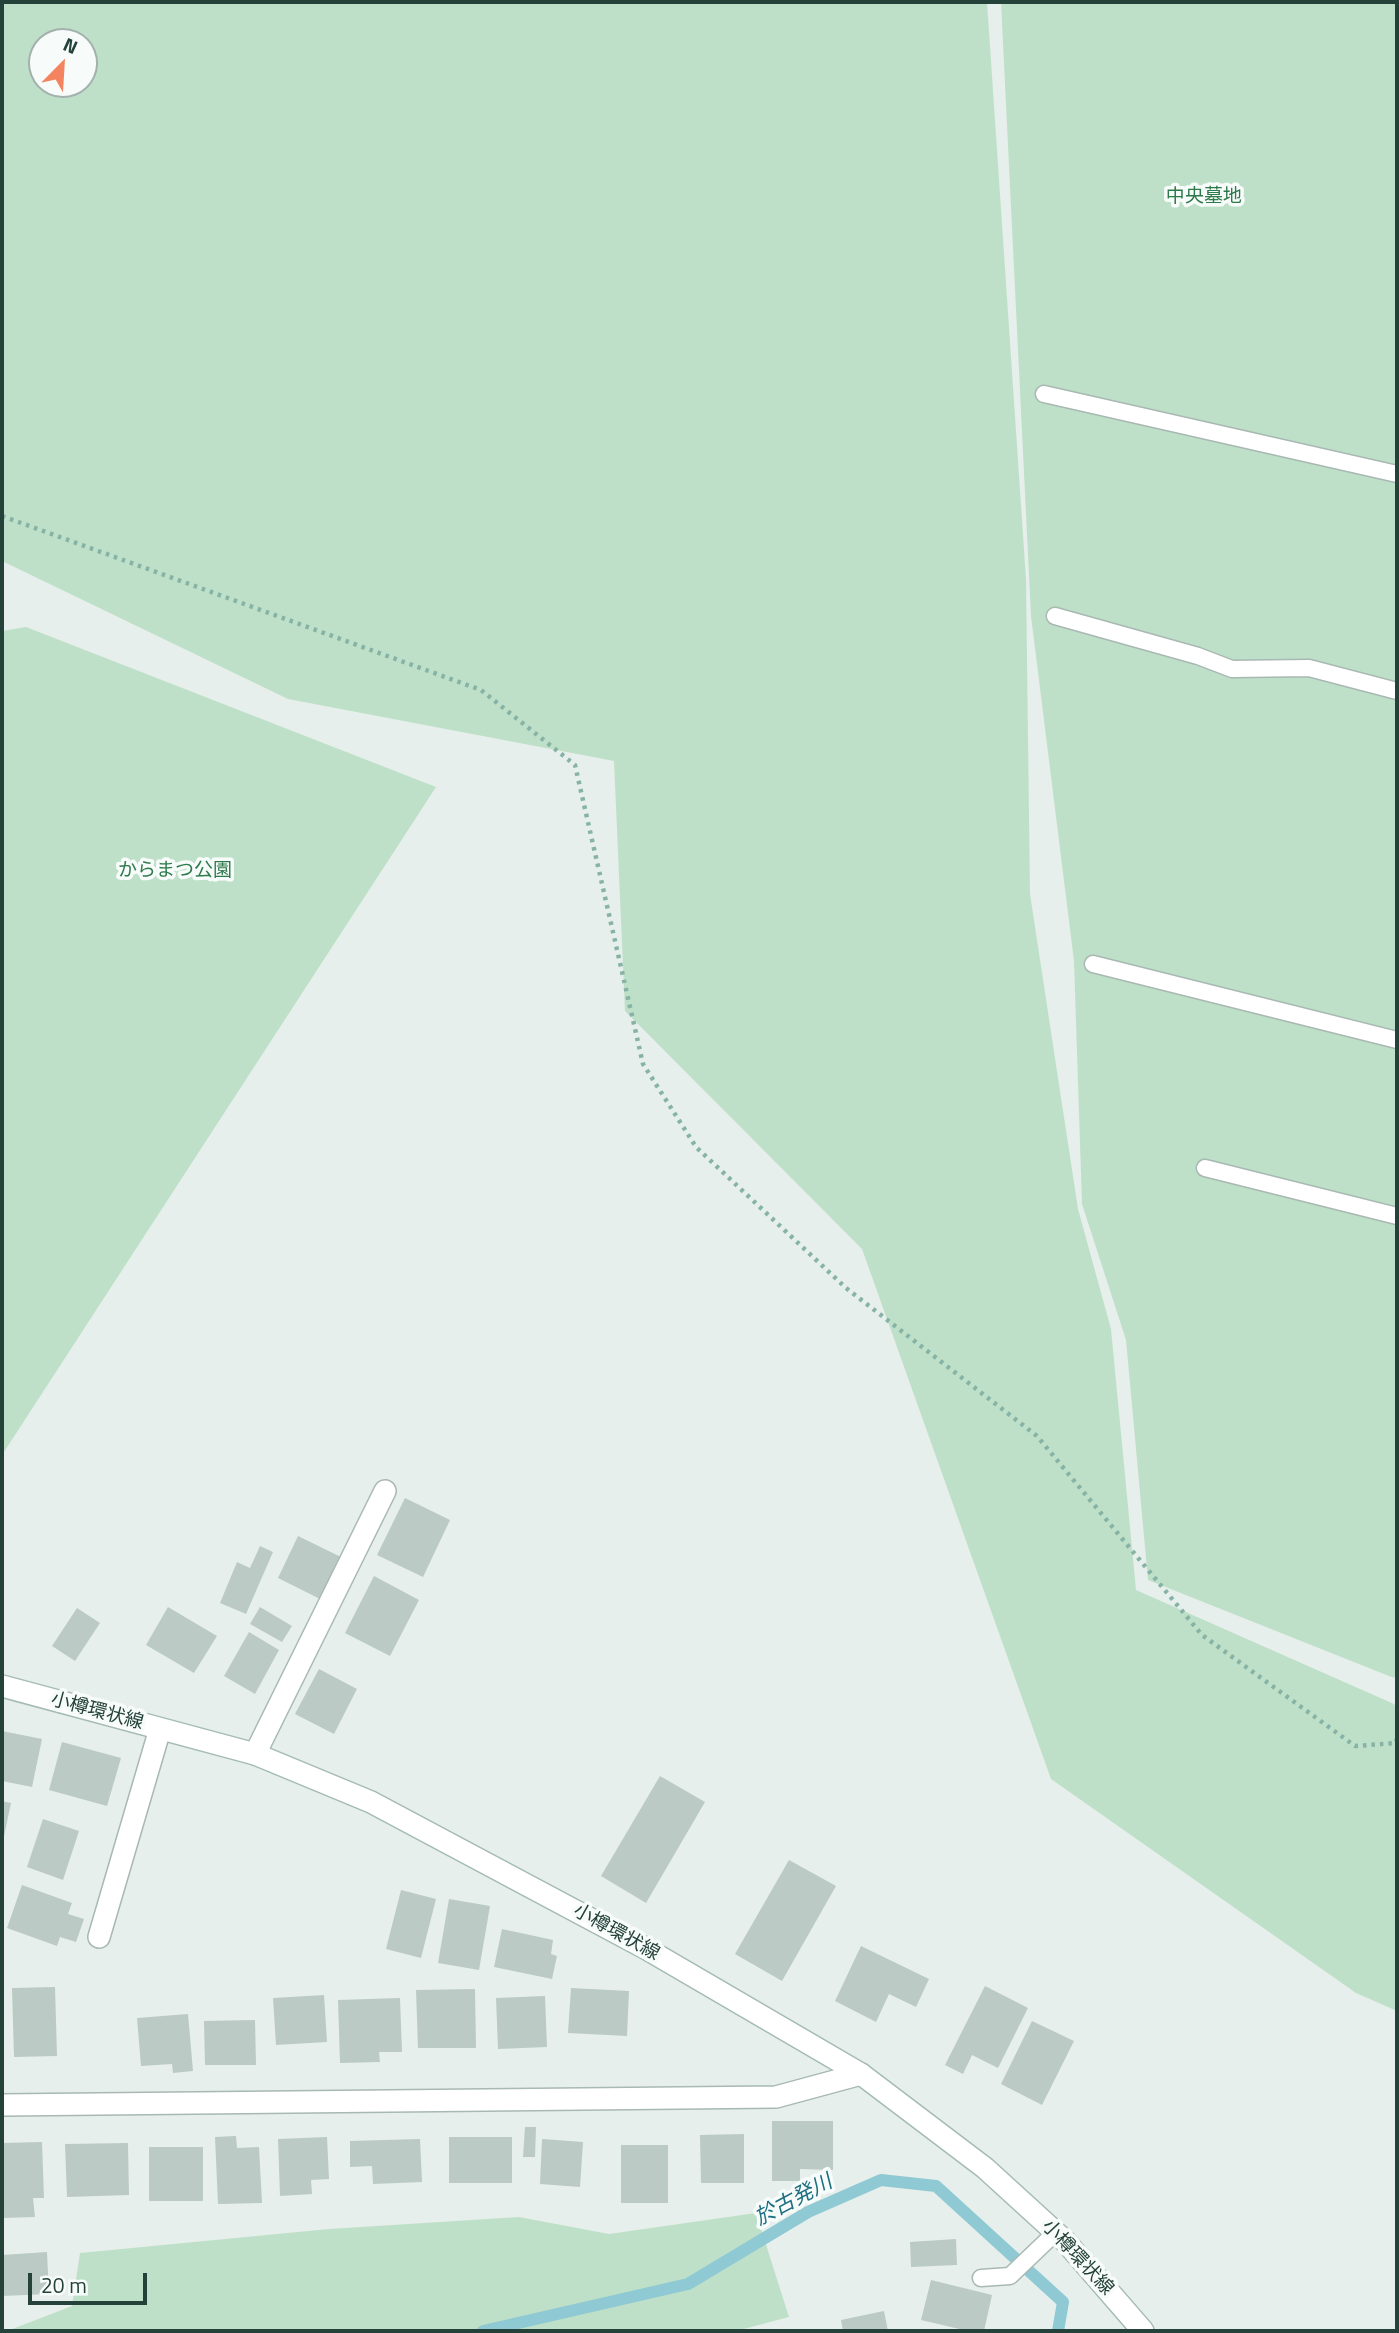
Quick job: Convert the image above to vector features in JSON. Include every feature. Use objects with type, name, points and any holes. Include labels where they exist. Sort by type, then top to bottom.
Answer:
[{"type":"street","points":[[255,1754],[385,1492]]},
{"type":"street","name":"小樽環状線","points":[[2,1686],[255,1754],[372,1802],[645,1948],[861,2074],[985,2168],[1055,2233],[1143,2331]]},
{"type":"street","points":[[99,1937],[160,1729]]},
{"type":"street","points":[[2,2105],[776,2097],[861,2074]]},
{"type":"lane","points":[[1044,394],[1397,474]]},
{"type":"lane","points":[[1055,616],[1198,656],[1232,669],[1309,668],[1397,691]]},
{"type":"lane","points":[[1093,964],[1397,1040]]},
{"type":"lane","points":[[1205,1168],[1397,1216]]},
{"type":"lane","points":[[981,2278],[1010,2276],[1055,2233]]},
{"type":"path","points":[[2,516],[481,690],[575,765],[643,1064],[696,1147],[845,1289],[1037,1436],[1202,1635],[1354,1746],[1395,1743],[1397,1739]]},
{"type":"green space","points":[[2,2],[987,2],[1026,579],[1030,894],[1078,1209],[1111,1329],[1136,1590],[1394,1704],[1397,1709],[1397,2011],[1356,1993],[1051,1779],[862,1249],[625,1011],[614,761],[288,699],[2,561]]},
{"type":"green space","name":"中央墓地","points":[[1001,2],[1397,2],[1397,1672],[1394,1678],[1148,1580],[1126,1340],[1082,1204],[1074,961],[1031,616]]},
{"type":"green space","name":"からまつ公園","points":[[26,627],[436,787],[2,1455],[2,631]]},
{"type":"green space","points":[[756,2213],[789,2317],[736,2331],[7,2331],[72,2306],[80,2253],[329,2229],[519,2217],[609,2234]]},
{"type":"building","points":[[405,1498],[450,1520],[423,1577],[377,1555]]},
{"type":"building","points":[[298,1536],[341,1557],[320,1599],[278,1578]]},
{"type":"building","points":[[260,1546],[273,1552],[246,1614],[220,1603],[237,1562],[250,1568]]},
{"type":"building","points":[[374,1576],[419,1600],[390,1656],[345,1633]]},
{"type":"building","points":[[168,1607],[217,1636],[194,1673],[146,1645]]},
{"type":"building","points":[[260,1607],[292,1626],[282,1642],[250,1624]]},
{"type":"building","points":[[77,1608],[100,1623],[75,1661],[52,1646]]},
{"type":"building","points":[[249,1632],[279,1650],[255,1694],[224,1676]]},
{"type":"building","points":[[319,1669],[357,1689],[334,1734],[295,1714]]},
{"type":"building","points":[[2,1731],[42,1739],[32,1787],[2,1781]]},
{"type":"building","points":[[62,1742],[121,1758],[107,1806],[49,1790]]},
{"type":"building","points":[[660,1776],[705,1802],[646,1903],[601,1876]]},
{"type":"building","points":[[2,1801],[11,1803],[3,1841],[2,1841]]},
{"type":"building","points":[[43,1819],[79,1831],[63,1880],[27,1867]]},
{"type":"building","points":[[789,1860],[836,1886],[782,1981],[735,1954]]},
{"type":"building","points":[[22,1885],[72,1903],[68,1914],[84,1919],[76,1942],[60,1937],[57,1946],[7,1928]]},
{"type":"building","points":[[401,1890],[436,1899],[421,1958],[386,1949]]},
{"type":"building","points":[[449,1899],[490,1906],[479,1970],[438,1963]]},
{"type":"building","points":[[502,1929],[553,1940],[551,1954],[557,1956],[552,1979],[494,1967]]},
{"type":"building","points":[[861,1946],[929,1979],[916,2007],[889,1994],[876,2022],[835,2001]]},
{"type":"building","points":[[985,1986],[1028,2008],[998,2068],[972,2055],[963,2074],[945,2065]]},
{"type":"building","points":[[55,1987],[57,2056],[14,2057],[12,1988]]},
{"type":"building","points":[[571,1988],[629,1991],[627,2036],[568,2033]]},
{"type":"building","points":[[475,1989],[476,2048],[418,2048],[416,1990]]},
{"type":"building","points":[[324,1995],[327,2042],[276,2045],[273,1998]]},
{"type":"building","points":[[545,1996],[547,2047],[498,2049],[496,1998]]},
{"type":"building","points":[[400,1998],[402,2052],[379,2052],[380,2062],[340,2063],[338,2000]]},
{"type":"building","points":[[188,2014],[193,2071],[173,2073],[172,2064],[141,2066],[137,2018]]},
{"type":"building","points":[[255,2020],[256,2065],[205,2065],[204,2021]]},
{"type":"building","points":[[1032,2021],[1074,2041],[1042,2105],[1001,2084]]},
{"type":"building","points":[[772,2121],[833,2121],[833,2170],[800,2169],[800,2181],[772,2181]]},
{"type":"building","points":[[525,2127],[536,2127],[535,2157],[523,2157]]},
{"type":"building","points":[[744,2134],[744,2183],[701,2183],[700,2135]]},
{"type":"building","points":[[236,2136],[237,2148],[259,2147],[262,2203],[218,2204],[215,2137]]},
{"type":"building","points":[[327,2137],[329,2179],[311,2180],[312,2194],[280,2196],[278,2139]]},
{"type":"building","points":[[449,2137],[512,2137],[512,2183],[449,2183]]},
{"type":"building","points":[[420,2139],[422,2182],[373,2184],[372,2166],[350,2167],[350,2141]]},
{"type":"building","points":[[542,2139],[583,2142],[580,2187],[540,2184]]},
{"type":"building","points":[[42,2142],[44,2198],[33,2198],[35,2217],[2,2218],[2,2143]]},
{"type":"building","points":[[128,2143],[129,2195],[67,2197],[65,2144]]},
{"type":"building","points":[[621,2145],[668,2145],[668,2203],[621,2203]]},
{"type":"building","points":[[149,2147],[203,2147],[203,2201],[149,2201]]},
{"type":"building","points":[[956,2239],[957,2265],[911,2267],[910,2242]]},
{"type":"building","points":[[47,2252],[49,2294],[2,2296],[2,2255]]},
{"type":"building","points":[[931,2280],[992,2295],[984,2331],[968,2331],[921,2320]]},
{"type":"building","points":[[884,2311],[888,2331],[843,2331],[841,2320]]},
{"type":"waterway","name":"於古発川","points":[[483,2331],[688,2284],[808,2212],[881,2180],[936,2186],[1063,2302],[1058,2331]]}]
